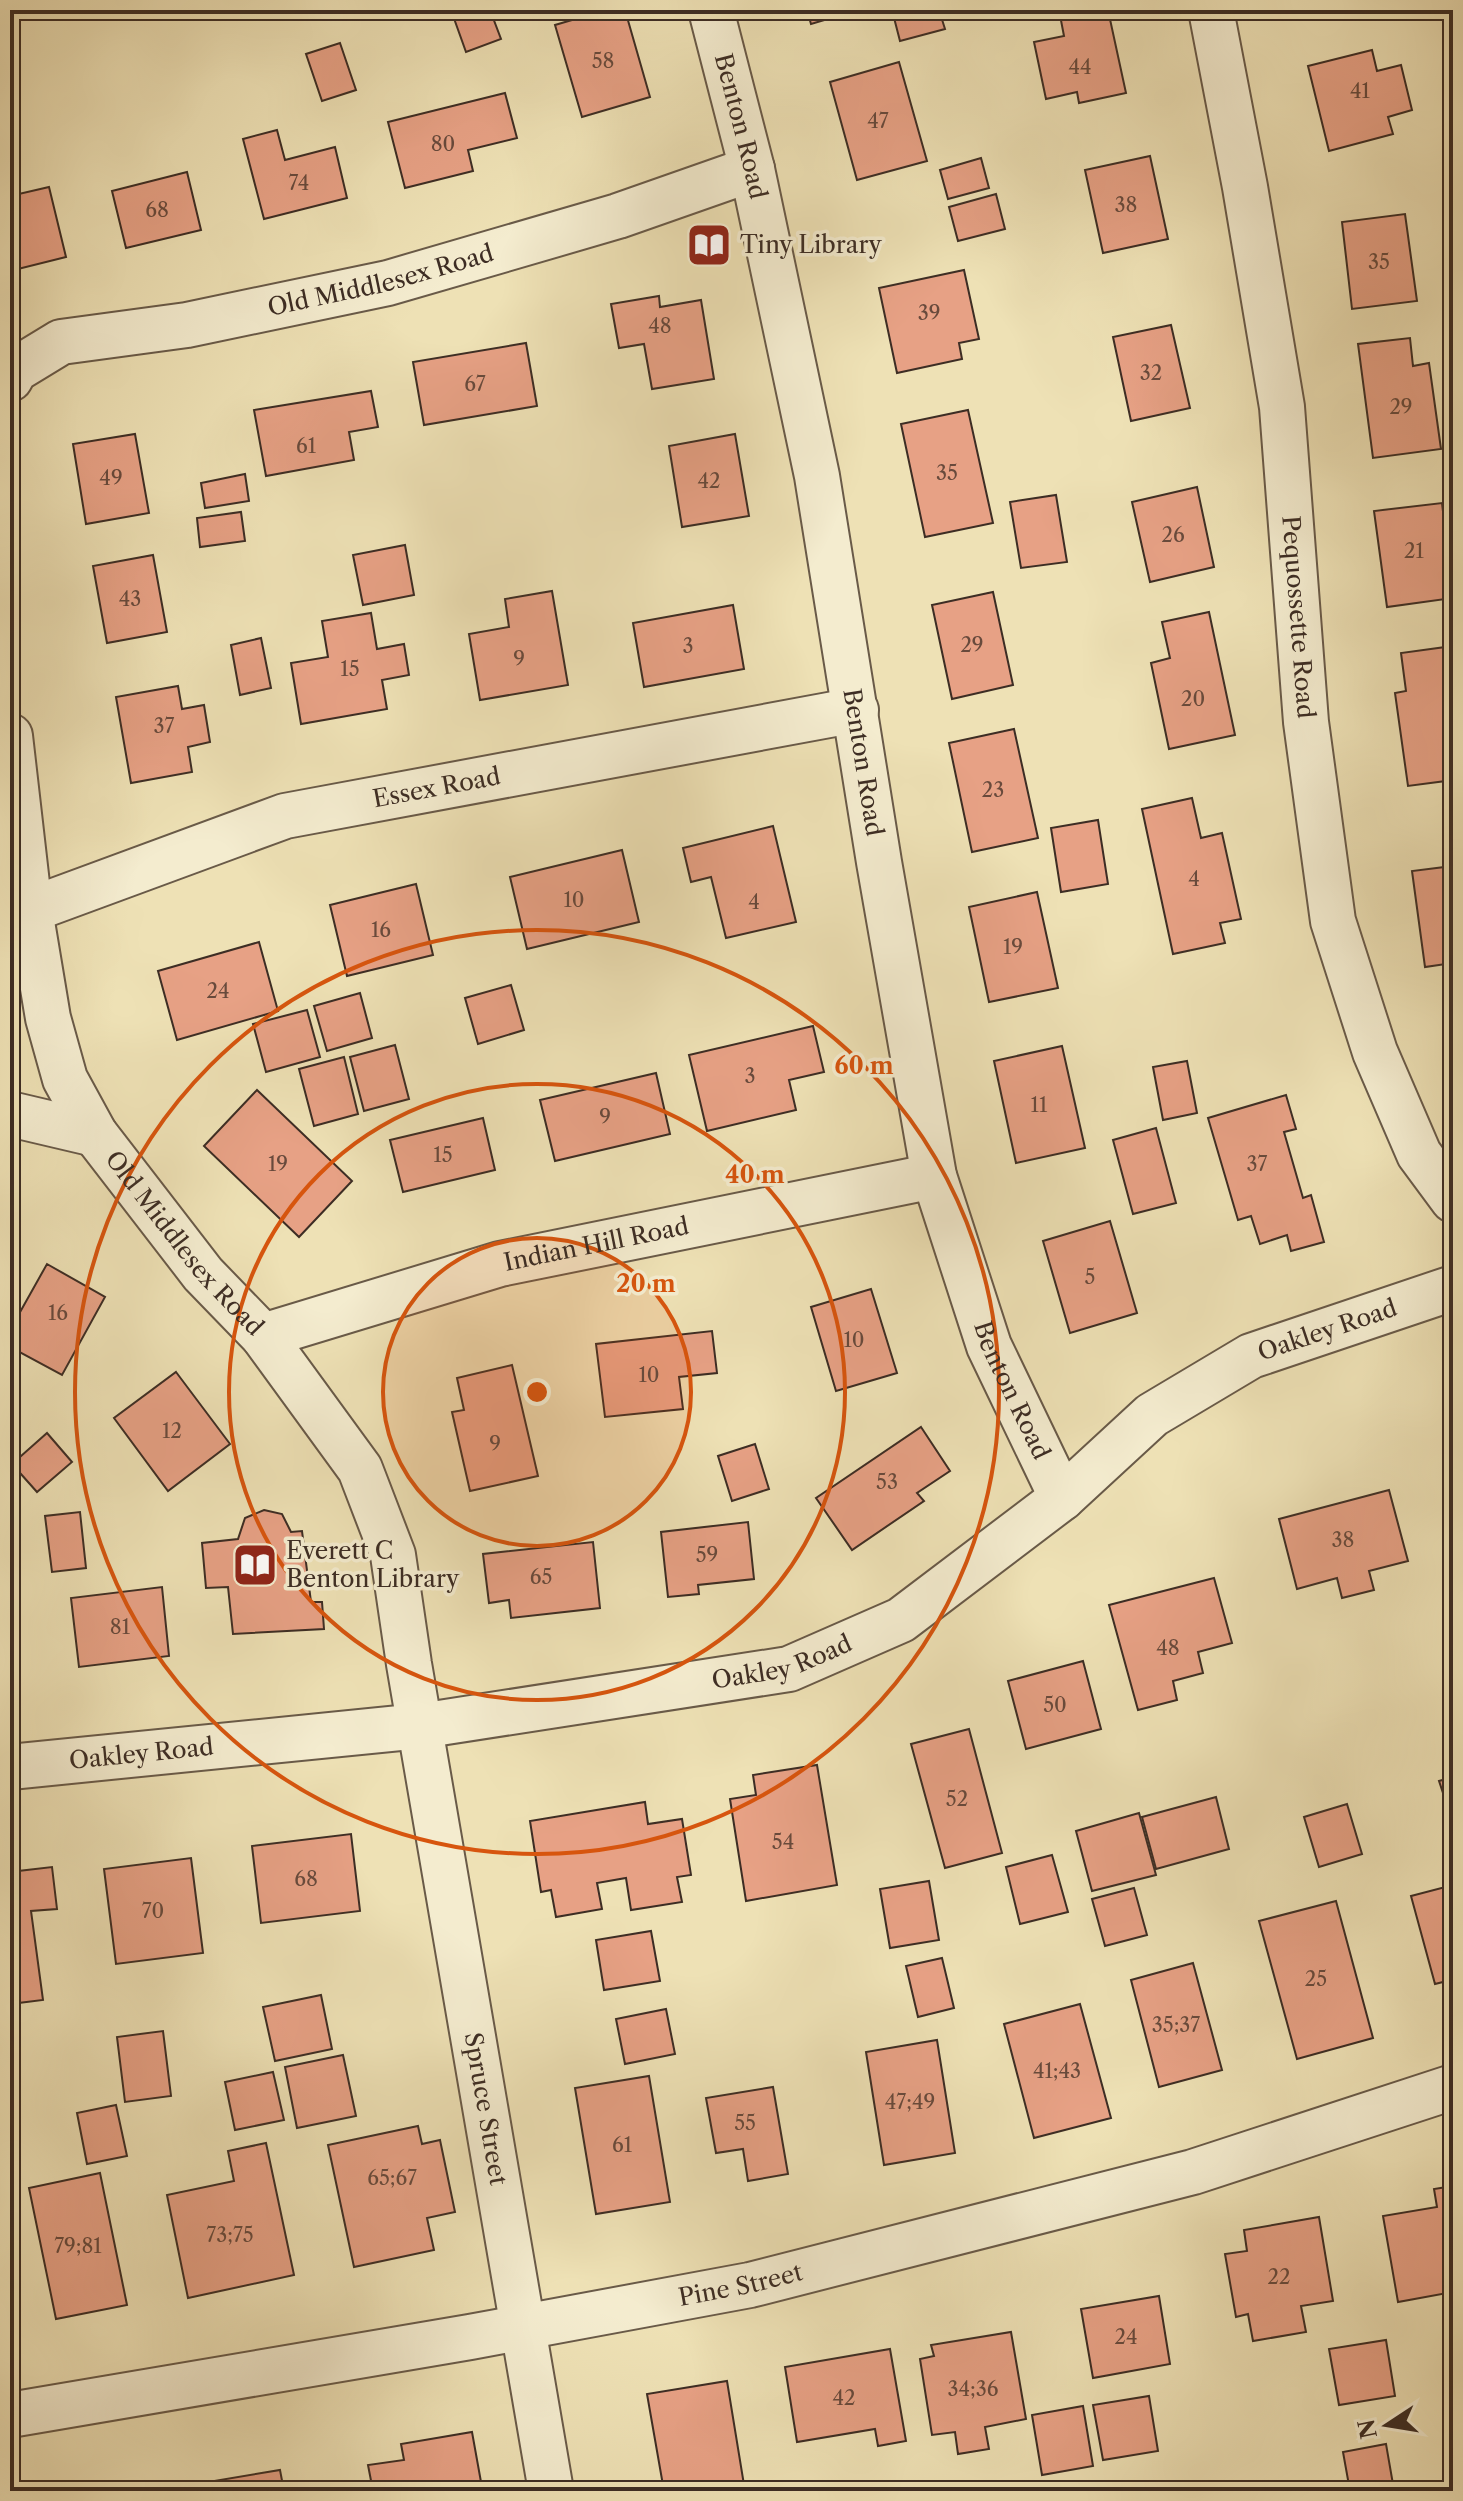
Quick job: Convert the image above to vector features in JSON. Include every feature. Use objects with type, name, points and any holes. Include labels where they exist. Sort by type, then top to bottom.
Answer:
[{"type":"street","name":"Benton Road","points":[[711,10],[752,169],[817,476],[881,878],[934,1176],[989,1346],[1062,1498]]},
{"type":"street","name":"Pequossette Road","points":[[1211,10],[1282,407],[1306,722],[1333,921],[1375,1052],[1419,1154],[1453,1200]]},
{"type":"street","name":"Old Middlesex Road","points":[[10,379],[15,370],[61,342],[187,325],[388,283],[618,216],[752,169]]},
{"type":"street","name":"Essex Road","points":[[30,910],[285,816],[856,710]]},
{"type":"street","name":"Old Middlesex Road","points":[[10,736],[30,910],[48,1018],[65,1079],[95,1134],[203,1274],[263,1336],[360,1469],[393,1555],[420,1726]]},
{"type":"street","points":[[10,1114],[95,1134]]},
{"type":"street","name":"Indian Hill Road","points":[[263,1336],[500,1264],[934,1176]]},
{"type":"street","name":"Oakley Road","points":[[10,1767],[420,1726],[789,1669],[901,1620],[1062,1498],[1152,1415],[1251,1356],[1453,1288]]},
{"type":"street","name":"Spruce Street","points":[[420,1726],[551,2491]]},
{"type":"street","name":"Pine Street","points":[[10,2415],[523,2328],[750,2285],[1193,2172],[1453,2087]]},
{"type":"building","points":[[15,10],[102,10],[15,18]]},
{"type":"building","points":[[451,10],[490,10],[501,39],[466,52]]},
{"type":"building","points":[[606,10],[625,10],[650,97],[582,117],[555,25]]},
{"type":"building","points":[[807,10],[858,10],[811,24]]},
{"type":"building","points":[[892,10],[939,10],[945,29],[900,41]]},
{"type":"building","points":[[1059,10],[1108,10],[1126,93],[1079,103],[1077,92],[1046,99],[1034,42],[1064,36]]},
{"type":"building","points":[[340,43],[356,90],[322,101],[306,54]]},
{"type":"building","points":[[1372,50],[1377,71],[1401,65],[1412,110],[1388,117],[1393,134],[1329,151],[1308,66]]},
{"type":"building","points":[[899,62],[927,161],[857,180],[830,82]]},
{"type":"building","points":[[505,93],[517,138],[468,150],[473,171],[405,188],[388,122]]},
{"type":"building","points":[[277,130],[285,160],[335,147],[347,198],[264,219],[243,139]]},
{"type":"building","points":[[1150,156],[1168,239],[1103,253],[1085,170]]},
{"type":"building","points":[[981,158],[989,188],[948,199],[940,170]]},
{"type":"building","points":[[187,172],[201,230],[126,248],[112,191]]},
{"type":"building","points":[[49,187],[66,257],[10,271],[10,196]]},
{"type":"building","points":[[996,194],[1005,229],[958,241],[949,207]]},
{"type":"building","points":[[1405,214],[1417,301],[1352,309],[1342,222]]},
{"type":"building","points":[[964,270],[979,339],[959,343],[962,359],[897,373],[879,288]]},
{"type":"building","points":[[659,296],[660,307],[701,300],[714,379],[652,389],[644,344],[619,348],[611,304]]},
{"type":"building","points":[[1171,325],[1190,408],[1131,421],[1113,337]]},
{"type":"building","points":[[1410,338],[1413,366],[1429,363],[1441,449],[1373,458],[1358,344]]},
{"type":"building","points":[[526,343],[537,406],[424,425],[413,362]]},
{"type":"building","points":[[371,391],[378,427],[349,432],[354,460],[266,476],[254,410]]},
{"type":"building","points":[[968,410],[993,523],[925,537],[901,424]]},
{"type":"building","points":[[135,434],[149,513],[86,524],[73,444]]},
{"type":"building","points":[[735,434],[749,516],[682,527],[669,446]]},
{"type":"building","points":[[245,474],[249,501],[205,508],[201,483]]},
{"type":"building","points":[[1197,487],[1214,567],[1150,582],[1132,502]]},
{"type":"building","points":[[1056,495],[1067,562],[1021,568],[1010,502]]},
{"type":"building","points":[[1442,503],[1453,598],[1387,607],[1374,511]]},
{"type":"building","points":[[241,512],[245,541],[200,547],[197,518]]},
{"type":"building","points":[[405,545],[414,595],[363,605],[353,555]]},
{"type":"building","points":[[153,555],[167,632],[107,643],[93,566]]},
{"type":"building","points":[[552,591],[568,685],[480,700],[469,634],[509,627],[505,599]]},
{"type":"building","points":[[993,592],[1013,685],[952,699],[932,605]]},
{"type":"building","points":[[733,605],[744,669],[644,687],[633,623]]},
{"type":"building","points":[[1209,612],[1235,735],[1169,749],[1151,663],[1170,658],[1162,622]]},
{"type":"building","points":[[371,613],[377,649],[404,644],[409,675],[382,680],[387,709],[301,724],[291,663],[328,657],[322,621]]},
{"type":"building","points":[[261,638],[271,688],[240,695],[231,645]]},
{"type":"building","points":[[1453,646],[1453,780],[1408,786],[1395,693],[1406,691],[1401,653]]},
{"type":"building","points":[[178,686],[182,709],[204,705],[210,742],[188,747],[192,772],[131,783],[116,697]]},
{"type":"building","points":[[1014,729],[1038,838],[972,852],[949,743]]},
{"type":"building","points":[[1192,798],[1201,838],[1222,833],[1241,919],[1220,923],[1225,943],[1173,954],[1142,809]]},
{"type":"building","points":[[1098,820],[1108,884],[1061,892],[1051,828]]},
{"type":"building","points":[[773,826],[796,922],[726,938],[711,877],[691,882],[683,848]]},
{"type":"building","points":[[622,850],[639,922],[527,949],[510,877]]},
{"type":"building","points":[[1453,866],[1453,963],[1425,967],[1412,871]]},
{"type":"building","points":[[416,884],[433,955],[347,976],[330,905]]},
{"type":"building","points":[[1037,892],[1058,988],[989,1002],[969,907]]},
{"type":"building","points":[[259,942],[278,1011],[177,1040],[158,971]]},
{"type":"building","points":[[511,985],[524,1030],[478,1044],[465,998]]},
{"type":"building","points":[[360,993],[372,1038],[327,1051],[314,1006]]},
{"type":"building","points":[[307,1010],[320,1057],[266,1072],[253,1024]]},
{"type":"building","points":[[813,1026],[824,1072],[789,1080],[796,1110],[707,1131],[689,1055]]},
{"type":"building","points":[[395,1045],[409,1099],[364,1111],[350,1057]]},
{"type":"building","points":[[1062,1046],[1085,1148],[1016,1163],[994,1061]]},
{"type":"building","points":[[344,1057],[358,1114],[314,1126],[299,1069]]},
{"type":"building","points":[[1187,1061],[1197,1113],[1163,1120],[1153,1067]]},
{"type":"building","points":[[656,1073],[670,1134],[555,1161],[540,1100]]},
{"type":"building","points":[[257,1090],[352,1181],[299,1237],[204,1146]]},
{"type":"building","points":[[1286,1095],[1296,1129],[1284,1132],[1303,1198],[1311,1195],[1324,1242],[1291,1251],[1287,1235],[1260,1244],[1251,1216],[1238,1220],[1208,1118]]},
{"type":"building","points":[[483,1118],[495,1170],[403,1192],[390,1140]]},
{"type":"building","points":[[1156,1128],[1176,1203],[1133,1214],[1113,1140]]},
{"type":"building","points":[[1110,1221],[1137,1313],[1070,1333],[1043,1241]]},
{"type":"building","points":[[47,1264],[105,1297],[62,1375],[10,1347],[10,1330]]},
{"type":"building","points":[[871,1289],[897,1373],[836,1391],[811,1307]]},
{"type":"building","points":[[712,1331],[717,1373],[679,1377],[683,1409],[605,1417],[596,1344]]},
{"type":"building","points":[[512,1365],[538,1476],[470,1491],[452,1412],[464,1410],[457,1378]]},
{"type":"building","points":[[176,1372],[230,1444],[168,1491],[114,1418]]},
{"type":"building","points":[[921,1427],[950,1471],[917,1493],[924,1501],[852,1550],[816,1498]]},
{"type":"building","points":[[47,1433],[72,1462],[37,1492],[12,1464]]},
{"type":"building","points":[[755,1444],[769,1489],[732,1501],[718,1456]]},
{"type":"building","points":[[1389,1490],[1408,1561],[1369,1571],[1374,1590],[1342,1598],[1337,1578],[1297,1589],[1279,1519]]},
{"type":"building","name":"Everett C Benton Library","points":[[264,1510],[282,1514],[291,1532],[302,1531],[311,1602],[322,1602],[324,1629],[233,1634],[228,1587],[206,1588],[202,1543],[238,1539],[245,1518]]},
{"type":"building","points":[[80,1512],[86,1568],[52,1572],[45,1516]]},
{"type":"building","points":[[748,1522],[754,1579],[698,1585],[699,1594],[668,1597],[661,1532]]},
{"type":"building","points":[[593,1542],[600,1608],[511,1618],[509,1600],[489,1603],[483,1554]]},
{"type":"building","points":[[1214,1578],[1232,1643],[1198,1652],[1203,1673],[1173,1681],[1177,1700],[1138,1710],[1109,1605]]},
{"type":"building","points":[[162,1587],[169,1656],[79,1667],[71,1598]]},
{"type":"building","points":[[10,1607],[14,1607],[19,1666],[10,1667]]},
{"type":"building","points":[[1083,1661],[1101,1729],[1026,1749],[1008,1681]]},
{"type":"building","points":[[969,1729],[1002,1853],[945,1868],[911,1744]]},
{"type":"building","points":[[817,1765],[837,1885],[746,1901],[730,1799],[756,1795],[753,1775]]},
{"type":"building","points":[[1453,1777],[1453,1823],[1439,1781]]},
{"type":"building","points":[[1216,1797],[1229,1849],[1156,1869],[1142,1817]]},
{"type":"building","points":[[645,1802],[648,1824],[682,1819],[691,1875],[677,1877],[682,1902],[631,1910],[626,1878],[597,1883],[602,1909],[556,1917],[551,1890],[541,1892],[530,1821]]},
{"type":"building","points":[[1347,1804],[1362,1854],[1319,1867],[1304,1817]]},
{"type":"building","points":[[1139,1813],[1156,1875],[1092,1891],[1076,1831]]},
{"type":"building","points":[[351,1834],[360,1911],[261,1923],[252,1846]]},
{"type":"building","points":[[1052,1855],[1068,1912],[1020,1924],[1006,1867]]},
{"type":"building","points":[[191,1858],[203,1953],[116,1964],[104,1869]]},
{"type":"building","points":[[52,1867],[57,1909],[31,1911],[43,2000],[10,2004],[10,1872]]},
{"type":"building","points":[[929,1881],[939,1940],[890,1948],[880,1889]]},
{"type":"building","points":[[1453,1885],[1453,2001],[1447,1981],[1435,1984],[1411,1896]]},
{"type":"building","points":[[1134,1888],[1147,1935],[1105,1946],[1092,1899]]},
{"type":"building","points":[[1336,1901],[1373,2038],[1297,2059],[1259,1921]]},
{"type":"building","points":[[651,1931],[660,1981],[604,1990],[596,1940]]},
{"type":"building","points":[[942,1958],[954,2008],[918,2017],[906,1966]]},
{"type":"building","points":[[1193,1963],[1222,2070],[1159,2087],[1131,1980]]},
{"type":"building","points":[[321,1995],[332,2049],[275,2061],[263,2007]]},
{"type":"building","points":[[1080,2004],[1111,2118],[1034,2138],[1004,2024]]},
{"type":"building","points":[[666,2009],[675,2054],[625,2064],[616,2019]]},
{"type":"building","points":[[163,2031],[171,2096],[125,2102],[117,2037]]},
{"type":"building","points":[[937,2040],[955,2153],[884,2165],[866,2052]]},
{"type":"building","points":[[343,2055],[356,2116],[297,2128],[285,2067]]},
{"type":"building","points":[[273,2072],[284,2120],[235,2130],[225,2082]]},
{"type":"building","points":[[649,2076],[670,2202],[596,2214],[575,2088]]},
{"type":"building","points":[[773,2087],[788,2174],[748,2181],[743,2149],[716,2153],[706,2098]]},
{"type":"building","points":[[116,2105],[127,2156],[87,2164],[77,2113]]},
{"type":"building","points":[[418,2126],[422,2144],[440,2140],[455,2212],[427,2218],[434,2250],[354,2267],[328,2145]]},
{"type":"building","points":[[266,2143],[294,2275],[188,2298],[167,2195],[234,2181],[228,2151]]},
{"type":"building","points":[[100,2173],[127,2305],[56,2319],[29,2188]]},
{"type":"building","points":[[1453,2186],[1453,2292],[1398,2302],[1383,2216],[1437,2207],[1434,2189]]},
{"type":"building","points":[[1319,2217],[1333,2301],[1301,2306],[1306,2332],[1253,2341],[1248,2314],[1236,2317],[1225,2254],[1247,2251],[1244,2230]]},
{"type":"building","points":[[1159,2296],[1170,2364],[1093,2378],[1081,2309]]},
{"type":"building","points":[[1011,2332],[1026,2419],[985,2427],[989,2449],[958,2454],[955,2432],[932,2435],[920,2359],[934,2356],[931,2345]]},
{"type":"building","points":[[1386,2340],[1395,2396],[1339,2405],[1329,2349]]},
{"type":"building","points":[[890,2349],[906,2441],[878,2446],[875,2429],[797,2442],[785,2367]]},
{"type":"building","points":[[727,2381],[745,2491],[664,2491],[647,2394]]},
{"type":"building","points":[[1149,2396],[1158,2451],[1103,2460],[1093,2405]]},
{"type":"building","points":[[1083,2406],[1093,2466],[1042,2475],[1032,2415]]},
{"type":"building","points":[[472,2432],[481,2482],[465,2484],[466,2491],[373,2491],[368,2465],[404,2460],[401,2444]]},
{"type":"building","points":[[1386,2444],[1394,2490],[1350,2491],[1343,2452]]},
{"type":"building","points":[[280,2470],[284,2491],[209,2491],[208,2482]]},
{"type":"place","name":"Tiny Library","points":[[709,245]]},
{"type":"place","name":"Everett C Benton Library","points":[[255,1565]]}]
